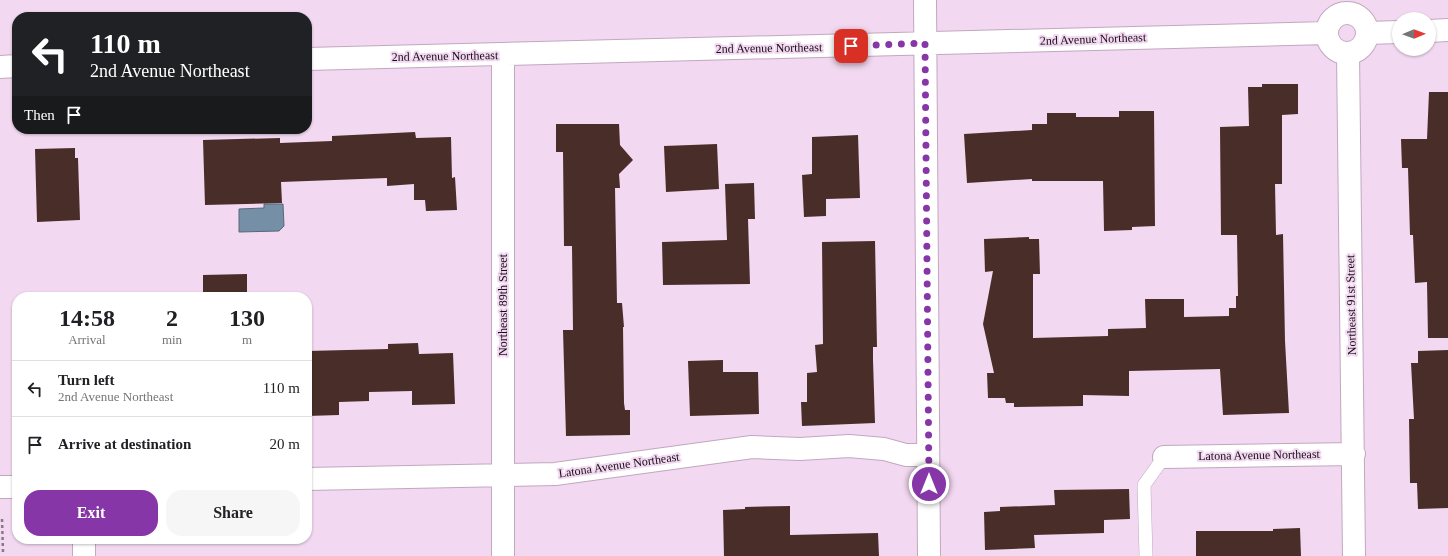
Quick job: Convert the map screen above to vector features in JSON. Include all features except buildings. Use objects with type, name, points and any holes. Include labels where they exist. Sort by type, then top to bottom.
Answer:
[{"type":"street","points":[[925,0],[929,556]]},
{"type":"street","points":[[1347,7],[1361,19],[1367,33],[1362,47],[1348,53],[1342,53],[1333,48],[1327,34],[1333,19],[1341,14],[1347,7]]},
{"type":"street","points":[[1436,31],[1448,30]]},
{"type":"street","points":[[1367,33],[1392,32]]},
{"type":"street","name":"2nd Avenue Northeast","points":[[312,59],[1327,34]]},
{"type":"street","name":"Northeast 91st Street","points":[[1348,53],[1354,454],[1354,556]]},
{"type":"street","name":"Northeast 89th Street","points":[[502,54],[503,556]]},
{"type":"street","points":[[0,67],[12,66]]},
{"type":"street","name":"Latona Avenue Northeast","points":[[312,479],[562,473],[752,447],[800,449],[849,446],[884,449],[906,455],[928,454]]},
{"type":"street","name":"Latona Avenue Northeast","points":[[1164,457],[1354,454]]},
{"type":"street","points":[[0,487],[12,487]]},
{"type":"street","points":[[84,544],[84,556]]},
{"type":"lane","points":[[1146,556],[1144,485],[1164,457]]},
{"type":"path","points":[[2,519],[3,552]]},
{"type":"water","points":[[264,204],[283,204],[284,226],[279,231],[239,232],[239,209],[264,208]]},
{"type":"route","points":[[851,46],[925,43],[929,484]]}]
